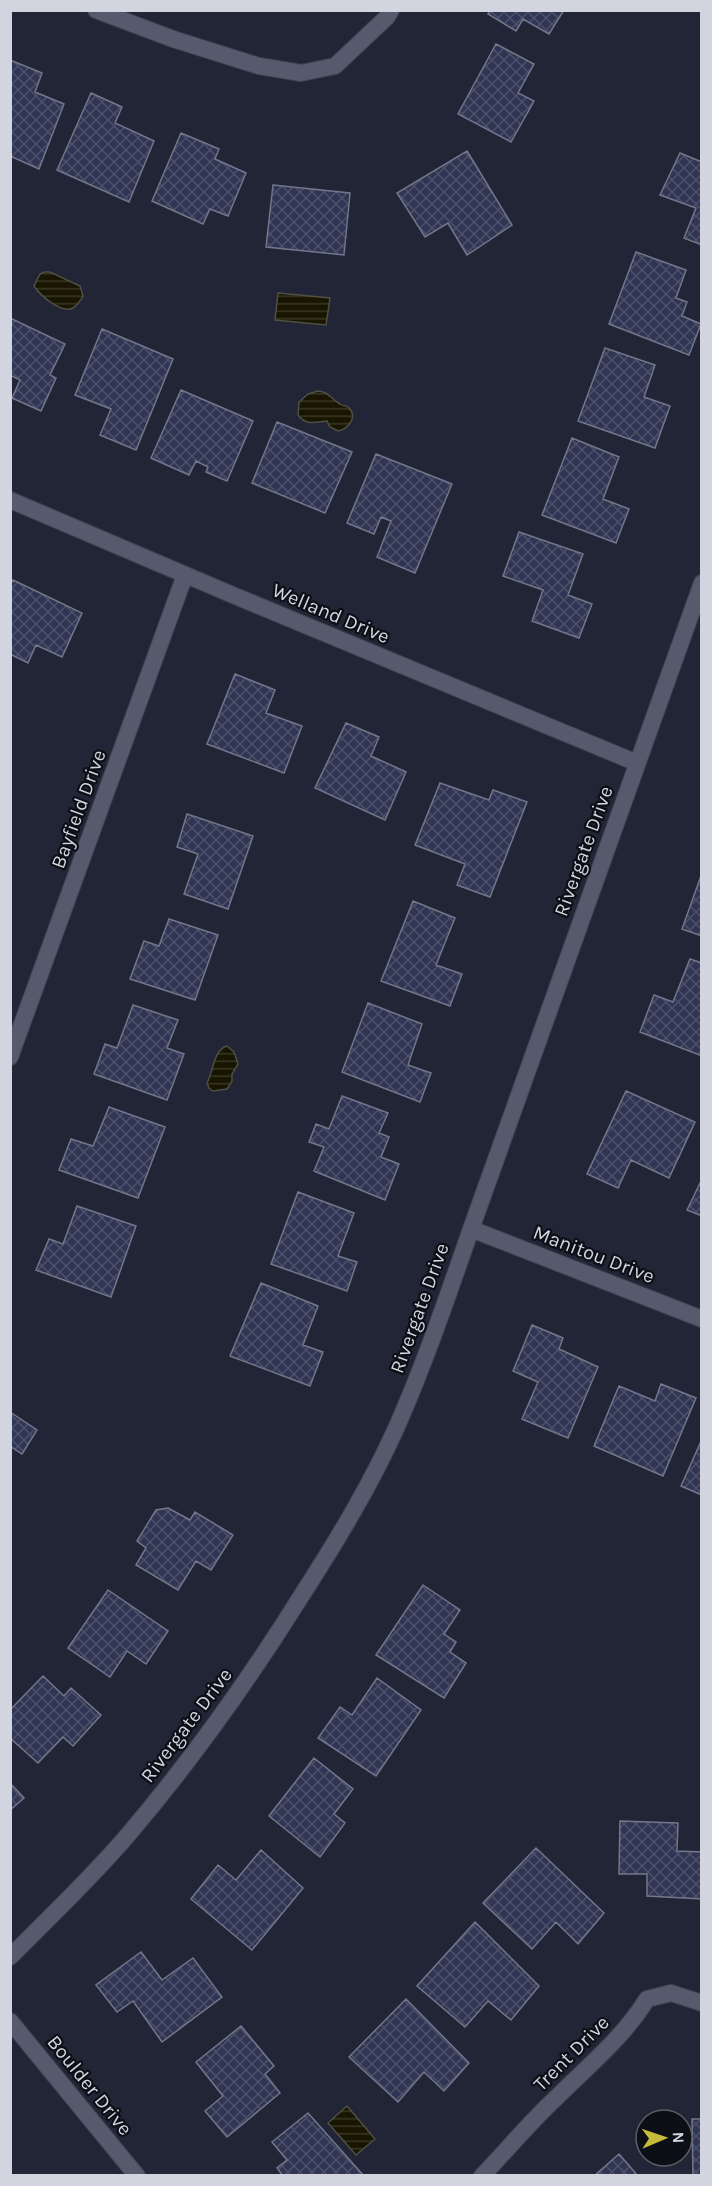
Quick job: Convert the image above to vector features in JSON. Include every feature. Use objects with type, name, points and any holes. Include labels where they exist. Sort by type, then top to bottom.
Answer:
[{"type":"street","points":[[96,10],[173,39],[259,66],[301,73],[335,66],[387,17],[391,10]]},
{"type":"street","name":"Welland Drive","points":[[10,500],[637,763]]},
{"type":"street","name":"Bayfield Drive","points":[[10,1057],[16,1026],[185,575]]},
{"type":"street","name":"Rivergate Drive","points":[[10,1957],[127,1836],[194,1752],[260,1662],[347,1525],[397,1425],[439,1324],[702,583]]},
{"type":"street","name":"Manitou Drive","points":[[471,1229],[702,1319]]},
{"type":"street","name":"Trent Drive","points":[[482,2175],[554,2099],[602,2054],[635,2018],[647,1999],[671,1993],[702,2003]]},
{"type":"street","name":"Boulder Drive","points":[[10,2021],[137,2175]]},
{"type":"shaded area","points":[[50,272],[80,286],[83,296],[76,306],[70,309],[60,308],[40,294],[34,286],[40,274]]},
{"type":"shaded area","points":[[278,293],[330,298],[326,325],[275,320]]},
{"type":"shaded area","points":[[318,391],[325,393],[352,411],[351,422],[345,428],[338,431],[330,427],[327,421],[308,422],[298,415],[299,402],[308,394]]},
{"type":"shaded area","points":[[227,1046],[234,1052],[238,1064],[227,1089],[213,1091],[207,1083],[219,1052]]},
{"type":"shaded area","points":[[347,2106],[375,2139],[356,2155],[328,2123]]},
{"type":"building","points":[[490,10],[564,10],[549,34],[523,19],[516,31],[488,14]]},
{"type":"building","points":[[496,44],[534,64],[518,93],[534,101],[511,142],[458,114]]},
{"type":"building","points":[[10,60],[42,73],[35,92],[64,104],[39,169],[10,156]]},
{"type":"building","points":[[91,93],[122,107],[115,123],[154,141],[129,202],[57,170]]},
{"type":"building","points":[[181,133],[219,149],[215,159],[246,173],[228,216],[210,209],[203,224],[152,201]]},
{"type":"building","points":[[467,151],[512,225],[467,255],[448,223],[425,237],[397,193]]},
{"type":"building","points":[[680,153],[702,162],[702,245],[684,238],[696,208],[660,195]]},
{"type":"building","points":[[273,185],[350,193],[344,255],[266,247]]},
{"type":"building","points":[[636,252],[686,270],[676,298],[687,302],[682,316],[701,324],[689,355],[609,324]]},
{"type":"building","points":[[10,318],[65,344],[50,375],[56,378],[41,411],[12,398],[20,380],[10,375]]},
{"type":"building","points":[[102,329],[173,359],[136,450],[100,435],[111,409],[75,395]]},
{"type":"building","points":[[605,348],[655,365],[644,397],[670,406],[655,448],[578,421]]},
{"type":"building","points":[[181,390],[253,421],[227,481],[206,472],[208,467],[196,461],[189,475],[151,458]]},
{"type":"building","points":[[277,422],[352,452],[325,513],[252,483]]},
{"type":"building","points":[[572,438],[619,457],[603,499],[629,509],[616,543],[542,515]]},
{"type":"building","points":[[376,454],[452,484],[415,573],[377,557],[391,521],[381,517],[374,534],[347,523]]},
{"type":"building","points":[[519,532],[583,554],[568,595],[592,604],[579,638],[532,621],[543,590],[503,576]]},
{"type":"building","points":[[13,580],[82,613],[62,657],[36,645],[28,663],[10,654],[10,585]]},
{"type":"building","points":[[235,674],[275,690],[266,713],[302,726],[284,773],[207,744]]},
{"type":"building","points":[[346,723],[379,737],[371,756],[406,772],[385,820],[315,788]]},
{"type":"building","points":[[440,783],[489,800],[493,790],[527,802],[490,897],[457,885],[465,864],[415,845]]},
{"type":"building","points":[[187,814],[253,836],[228,909],[184,894],[198,854],[177,847]]},
{"type":"building","points":[[702,873],[702,936],[682,929]]},
{"type":"building","points":[[413,901],[455,918],[436,965],[462,974],[450,1006],[381,981]]},
{"type":"building","points":[[169,919],[218,935],[195,1000],[130,979],[144,941],[159,946]]},
{"type":"building","points":[[690,959],[702,963],[702,1056],[640,1032],[654,995],[673,1002]]},
{"type":"building","points":[[368,1003],[422,1024],[408,1065],[431,1073],[420,1102],[342,1072]]},
{"type":"building","points":[[133,1005],[178,1020],[167,1048],[184,1054],[167,1100],[94,1074],[105,1044],[117,1048]]},
{"type":"building","points":[[626,1091],[695,1122],[669,1178],[631,1160],[618,1188],[587,1174]]},
{"type":"building","points":[[342,1096],[388,1113],[379,1133],[389,1137],[381,1157],[399,1164],[385,1200],[314,1171],[324,1147],[309,1142],[316,1124],[329,1129]]},
{"type":"building","points":[[109,1107],[165,1127],[138,1198],[59,1170],[71,1139],[93,1146]]},
{"type":"building","points":[[702,1179],[702,1216],[687,1210]]},
{"type":"building","points":[[298,1192],[354,1213],[338,1256],[357,1262],[347,1291],[271,1264]]},
{"type":"building","points":[[77,1206],[136,1226],[111,1297],[36,1270],[49,1239],[63,1244]]},
{"type":"building","points":[[261,1283],[318,1306],[303,1345],[323,1352],[310,1386],[230,1356]]},
{"type":"building","points":[[532,1325],[563,1338],[559,1349],[598,1367],[568,1438],[522,1419],[538,1382],[513,1371]]},
{"type":"building","points":[[661,1384],[696,1398],[663,1476],[594,1446],[619,1386],[655,1401]]},
{"type":"building","points":[[10,1412],[37,1430],[22,1454],[10,1446]]},
{"type":"building","points":[[702,1439],[702,1495],[681,1486]]},
{"type":"building","points":[[168,1508],[190,1520],[195,1512],[233,1535],[211,1570],[196,1561],[178,1590],[136,1565],[146,1548],[137,1541],[156,1510]]},
{"type":"building","points":[[423,1585],[460,1610],[444,1634],[456,1642],[450,1652],[466,1663],[444,1698],[376,1655]]},
{"type":"building","points":[[108,1590],[168,1631],[146,1664],[127,1651],[110,1677],[68,1648]]},
{"type":"building","points":[[43,1676],[64,1696],[71,1688],[101,1715],[73,1746],[63,1737],[38,1763],[10,1738],[10,1710]]},
{"type":"building","points":[[377,1678],[421,1710],[376,1776],[318,1738],[340,1707],[352,1715]]},
{"type":"building","points":[[314,1758],[353,1789],[334,1814],[345,1823],[320,1857],[269,1816]]},
{"type":"building","points":[[10,1783],[24,1798],[10,1810]]},
{"type":"building","points":[[620,1821],[678,1823],[677,1851],[702,1852],[702,1899],[647,1896],[647,1874],[619,1874]]},
{"type":"building","points":[[536,1848],[604,1913],[578,1944],[556,1922],[532,1949],[483,1903]]},
{"type":"building","points":[[261,1850],[303,1888],[252,1950],[191,1899],[218,1865],[236,1880]]},
{"type":"building","points":[[475,1922],[539,1986],[511,2020],[488,2001],[465,2027],[417,1986]]},
{"type":"building","points":[[141,1952],[162,1980],[193,1958],[222,1997],[162,2042],[133,2001],[117,2012],[96,1985]]},
{"type":"building","points":[[406,1999],[469,2063],[444,2091],[424,2072],[398,2102],[349,2057]]},
{"type":"building","points":[[241,2026],[274,2066],[265,2074],[280,2093],[227,2137],[205,2111],[223,2096],[196,2062]]},
{"type":"building","points":[[308,2113],[364,2176],[283,2176],[277,2168],[287,2160],[272,2142]]},
{"type":"building","points":[[694,2119],[702,2119],[702,2176],[693,2176]]},
{"type":"building","points":[[619,2154],[638,2176],[594,2176]]}]
